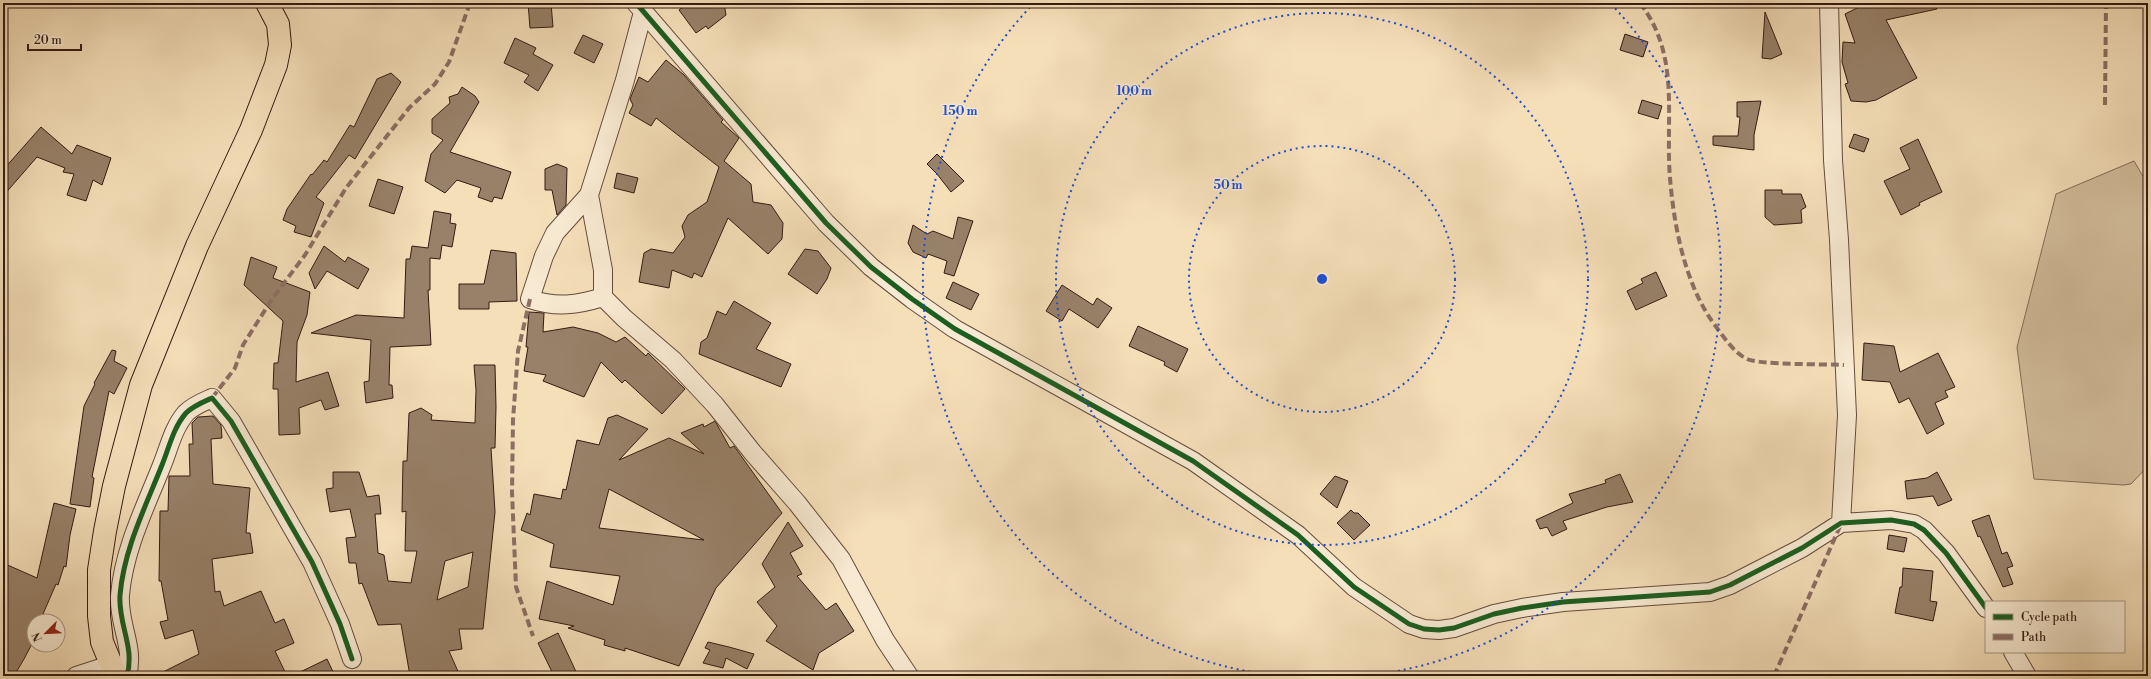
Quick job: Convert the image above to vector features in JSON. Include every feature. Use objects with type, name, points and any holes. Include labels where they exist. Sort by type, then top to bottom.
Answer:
[{"type":"highway","points":[[118,672],[102,642],[99,616],[99,570],[114,486],[141,385],[198,246],[251,130],[276,65],[280,45],[278,24],[268,3]]},
{"type":"street","points":[[1828,3],[1833,160],[1839,240],[1847,415],[1841,523]]},
{"type":"street","points":[[639,7],[771,156],[826,223],[871,267],[912,299],[955,329],[1193,461],[1298,535],[1354,587],[1409,624],[1439,630],[1454,628],[1501,613],[1563,602],[1710,592],[1730,585],[1802,548],[1841,523],[1892,520],[1914,524],[1924,530],[1946,553],[1985,607]]},
{"type":"street","points":[[603,297],[579,304],[559,306],[530,299],[544,256],[555,233],[588,195],[625,80],[639,7]]},
{"type":"street","points":[[588,195],[603,270],[603,297],[624,318],[673,360],[710,400],[753,453],[797,503],[841,560],[885,640],[909,676]]},
{"type":"street","points":[[76,676],[118,672],[131,655],[121,617],[120,596],[125,563],[134,535],[175,430],[187,413],[196,406],[212,398],[231,421],[312,562],[340,624],[352,659]]},
{"type":"street","points":[[2014,653],[2027,676]]},
{"type":"shaded area","points":[[2134,161],[2148,185],[2148,466],[2131,484],[2123,485],[2034,479],[2017,347],[2056,194]]},
{"type":"building","points":[[528,3],[551,3],[553,27],[530,28]]},
{"type":"building","points":[[688,3],[724,3],[726,15],[708,29],[706,26],[696,33],[679,10]]},
{"type":"building","points":[[1867,3],[1936,3],[1937,9],[1886,20],[1917,78],[1876,100],[1866,102],[1851,101],[1845,84],[1848,83],[1842,62],[1843,42],[1855,43],[1845,14]]},
{"type":"building","points":[[1765,12],[1782,54],[1771,59],[1762,58]]},
{"type":"building","points":[[1625,34],[1648,42],[1643,57],[1620,50]]},
{"type":"building","points":[[583,35],[603,44],[594,63],[574,53]]},
{"type":"building","points":[[515,38],[536,48],[533,54],[553,65],[538,91],[524,82],[529,75],[504,63]]},
{"type":"building","points":[[666,60],[684,75],[723,120],[721,122],[739,138],[724,161],[751,184],[753,202],[771,205],[783,223],[782,239],[768,254],[728,218],[702,277],[694,273],[692,278],[672,270],[669,288],[639,282],[644,253],[651,249],[673,253],[685,237],[682,226],[688,215],[707,202],[719,167],[656,118],[651,126],[629,113],[633,105],[630,99],[639,77],[648,82]]},
{"type":"building","points":[[391,73],[401,82],[355,159],[349,155],[316,197],[324,203],[311,237],[294,232],[296,226],[283,220],[287,209],[311,174],[312,175],[324,160],[327,162],[350,125],[354,127],[377,79]]},
{"type":"building","points":[[462,87],[475,96],[479,102],[450,152],[511,172],[502,199],[494,197],[492,202],[478,197],[481,188],[457,180],[445,193],[425,181],[431,154],[443,140],[432,133],[432,119],[450,103],[449,97],[458,94]]},
{"type":"building","points":[[1642,100],[1662,106],[1658,119],[1638,113]]},
{"type":"building","points":[[1761,101],[1754,135],[1754,150],[1713,145],[1713,136],[1738,136],[1740,117],[1737,117],[1737,102]]},
{"type":"building","points":[[41,127],[72,154],[77,145],[111,158],[102,185],[93,180],[86,201],[67,195],[74,174],[63,172],[65,168],[37,157],[3,196],[3,170]]},
{"type":"building","points":[[1854,134],[1869,139],[1864,152],[1849,147]]},
{"type":"building","points":[[1918,139],[1942,192],[1919,203],[1920,205],[1901,215],[1884,181],[1910,169],[1900,148]]},
{"type":"building","points":[[937,154],[964,181],[951,192],[927,164]]},
{"type":"building","points":[[557,164],[567,168],[566,205],[557,215],[552,190],[545,190],[545,169]]},
{"type":"building","points":[[617,173],[638,178],[634,193],[614,188]]},
{"type":"building","points":[[378,179],[403,187],[394,214],[369,206]]},
{"type":"building","points":[[1765,190],[1782,190],[1782,194],[1801,194],[1806,207],[1801,210],[1802,223],[1774,225],[1765,217]]},
{"type":"building","points":[[434,211],[451,214],[450,223],[456,224],[452,247],[442,245],[440,259],[430,258],[430,290],[428,290],[431,345],[390,347],[389,385],[392,385],[393,398],[366,403],[364,382],[369,381],[371,340],[311,333],[356,315],[404,318],[406,259],[410,259],[412,246],[428,248]]},
{"type":"building","points":[[958,217],[973,221],[954,276],[944,273],[947,261],[928,254],[926,258],[913,252],[908,243],[913,225],[927,234],[933,231],[953,239]]},
{"type":"building","points":[[324,246],[345,262],[348,257],[369,269],[358,289],[327,271],[315,289],[309,273]]},
{"type":"building","points":[[805,249],[818,251],[831,268],[827,279],[817,294],[788,274]]},
{"type":"building","points":[[491,250],[516,253],[517,301],[489,302],[489,309],[459,309],[459,284],[484,284]]},
{"type":"building","points":[[251,257],[277,267],[273,278],[310,292],[307,315],[297,342],[296,382],[328,372],[339,406],[325,410],[321,400],[299,408],[300,434],[279,435],[278,389],[273,389],[274,363],[278,363],[283,321],[244,285]]},
{"type":"building","points":[[1656,272],[1667,296],[1636,310],[1627,291],[1643,283],[1641,279]]},
{"type":"building","points":[[953,282],[979,294],[971,310],[946,298]]},
{"type":"building","points":[[1062,285],[1093,305],[1097,298],[1112,308],[1098,328],[1069,309],[1062,321],[1046,311]]},
{"type":"building","points":[[734,301],[771,323],[756,349],[791,364],[781,387],[699,354],[701,342],[707,338],[717,311],[726,315]]},
{"type":"building","points":[[529,312],[544,313],[543,332],[573,327],[598,333],[616,342],[625,337],[646,356],[648,353],[685,389],[662,414],[625,380],[622,383],[601,362],[584,397],[543,381],[546,375],[524,371],[528,347],[526,347]]},
{"type":"building","points":[[1138,326],[1188,349],[1177,372],[1164,365],[1165,362],[1129,346]]},
{"type":"building","points":[[1864,343],[1894,346],[1900,372],[1938,353],[1955,387],[1945,391],[1948,397],[1935,403],[1944,424],[1927,434],[1909,398],[1899,403],[1890,382],[1862,380]]},
{"type":"building","points":[[112,350],[116,351],[114,361],[127,368],[114,394],[109,391],[92,477],[94,478],[90,507],[70,504],[84,406],[95,384],[94,383]]},
{"type":"building","points":[[474,365],[495,365],[495,448],[491,448],[495,512],[483,629],[459,629],[462,649],[449,651],[460,676],[410,676],[401,624],[378,625],[362,583],[359,584],[356,563],[349,563],[346,538],[356,537],[350,509],[330,512],[326,489],[333,488],[333,472],[359,472],[367,497],[379,495],[381,514],[375,514],[378,553],[384,555],[388,581],[411,583],[417,551],[405,551],[406,511],[402,512],[403,461],[407,461],[409,413],[421,408],[432,415],[431,420],[475,423],[476,390]],"holes":[[[473,552],[468,587],[437,600],[445,561]]]},
{"type":"building","points":[[617,415],[648,429],[619,460],[669,438],[704,454],[681,433],[703,424],[704,427],[715,421],[730,448],[734,446],[782,513],[716,588],[679,666],[625,648],[625,651],[604,645],[605,640],[568,628],[574,626],[539,619],[547,581],[613,605],[620,576],[550,567],[554,544],[521,530],[527,513],[530,515],[534,494],[561,499],[563,489],[566,490],[577,440],[599,445],[608,418]],"holes":[[[609,489],[704,540],[599,528]]]},
{"type":"building","points":[[213,416],[221,425],[222,438],[211,439],[213,484],[250,488],[246,533],[250,533],[253,553],[212,559],[215,592],[220,591],[224,606],[261,591],[275,623],[284,619],[294,643],[275,651],[287,676],[155,676],[199,654],[193,630],[165,639],[160,622],[168,620],[161,581],[159,581],[160,511],[168,511],[169,476],[190,476],[189,444],[193,444],[192,423],[198,417]]},
{"type":"building","points":[[1937,472],[1952,500],[1938,506],[1933,496],[1907,499],[1905,481],[1927,478]]},
{"type":"building","points":[[1620,474],[1633,502],[1607,507],[1563,521],[1567,529],[1552,536],[1547,527],[1540,529],[1536,520],[1573,503],[1569,494],[1606,483],[1605,480]]},
{"type":"building","points":[[1335,476],[1348,481],[1337,508],[1320,494]]},
{"type":"building","points":[[54,503],[76,509],[70,535],[66,567],[64,566],[58,585],[56,584],[43,613],[26,613],[27,653],[14,676],[3,676],[3,563],[37,578]]},
{"type":"building","points":[[1351,510],[1354,513],[1358,513],[1370,525],[1354,540],[1337,523]]},
{"type":"building","points":[[1989,515],[2002,554],[2007,552],[2013,566],[2007,568],[2013,584],[2003,587],[1980,536],[1978,537],[1972,521]]},
{"type":"building","points":[[788,522],[803,546],[790,553],[802,574],[797,576],[826,610],[836,603],[854,631],[819,653],[813,670],[766,641],[777,626],[757,602],[775,587],[762,564]]},
{"type":"building","points":[[1889,535],[1907,538],[1904,552],[1887,549]]},
{"type":"building","points":[[1903,568],[1933,571],[1930,601],[1937,602],[1933,621],[1895,613],[1900,587],[1902,587]]},
{"type":"building","points":[[558,633],[578,676],[554,676],[538,643]]},
{"type":"building","points":[[708,642],[754,654],[747,669],[726,658],[723,668],[703,663],[710,650],[705,648]]},
{"type":"building","points":[[327,659],[335,676],[292,676]]},
{"type":"marked path","points":[[212,398],[235,368],[243,345],[272,299],[305,255],[346,188],[409,108],[435,84],[449,62],[470,3]]},
{"type":"marked path","points":[[1640,3],[1653,23],[1661,44],[1666,66],[1669,110],[1670,178],[1674,216],[1688,273],[1704,308],[1729,344],[1747,359],[1779,363],[1844,365]]},
{"type":"marked path","points":[[2105,105],[2106,3]]},
{"type":"marked path","points":[[530,299],[518,351],[513,420],[512,492],[516,587],[533,636]]},
{"type":"marked path","points":[[1774,676],[1841,524]]},
{"type":"cycle path","points":[[636,3],[826,223],[871,267],[912,299],[955,329],[1193,461],[1298,535],[1354,587],[1409,624],[1424,629],[1439,630],[1454,628],[1494,614],[1563,602],[1710,592],[1730,585],[1802,548],[1841,523],[1891,520],[1914,524],[1924,530],[1946,553],[1985,607]]},
{"type":"cycle path","points":[[127,676],[129,655],[120,606],[122,578],[126,561],[142,513],[178,425],[186,413],[198,404],[212,398],[231,421],[312,562],[340,624],[352,659]]}]
